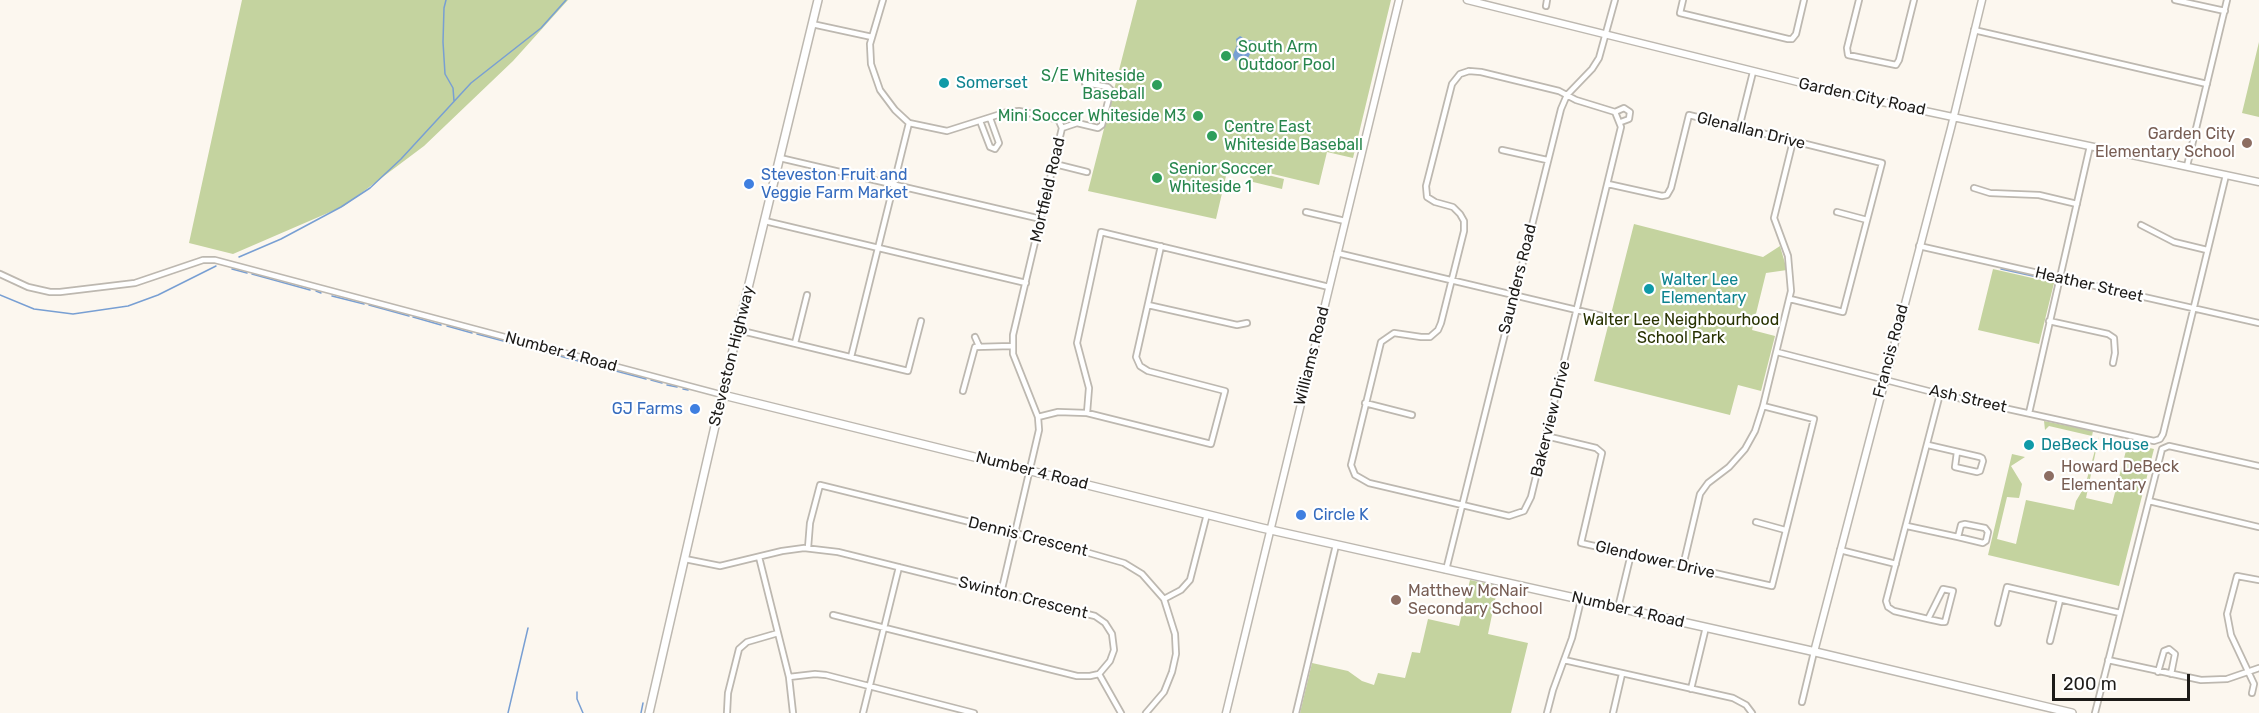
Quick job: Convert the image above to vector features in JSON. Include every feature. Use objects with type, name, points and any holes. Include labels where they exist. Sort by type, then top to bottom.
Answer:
[{"type":"main road","name":"Steveston Highway","points":[[649,713],[818,0]]},
{"type":"main road","name":"Number 4 Road","points":[[723,395],[1269,530],[1706,627],[2072,713]]},
{"type":"street","points":[[852,357],[909,123],[890,104],[874,78],[870,55],[872,37],[883,0]]},
{"type":"street","name":"Williams Road","points":[[1226,713],[1399,0]]},
{"type":"street","name":"Garden City Road","points":[[1467,0],[1896,106],[2259,182]]},
{"type":"street","name":"Saunders Road","points":[[1446,570],[1561,109],[1568,95],[1594,66],[1602,52],[1615,0]]},
{"type":"street","points":[[1683,0],[1680,13],[1792,39],[1797,29],[1804,0]]},
{"type":"street","points":[[1859,0],[1847,48],[1848,55],[1898,65],[1914,0]]},
{"type":"street","name":"Francis Road","points":[[1802,702],[1982,0]]},
{"type":"street","points":[[2175,0],[2225,11]]},
{"type":"street","points":[[2187,166],[2227,0]]},
{"type":"street","points":[[812,24],[872,37]]},
{"type":"street","points":[[1974,30],[2207,84]]},
{"type":"street","name":"Bakerview Drive","points":[[1451,280],[1464,231],[1464,221],[1457,210],[1430,199],[1425,191],[1453,81],[1460,74],[1476,71],[1559,91],[1576,100],[1615,112],[1623,108],[1630,112],[1629,119],[1621,122],[1620,134],[1531,497],[1524,511],[1516,515],[1505,516],[1462,506]]},
{"type":"street","points":[[1739,128],[1753,72]]},
{"type":"street","points":[[1062,128],[1077,123],[1097,128],[1102,125],[1111,90],[1108,87],[1085,83]]},
{"type":"street","name":"Mortfield Road","points":[[909,123],[943,132],[1007,112],[1019,111],[1059,121],[1062,128],[1012,346],[1015,362],[1038,417],[1038,437],[1001,593]]},
{"type":"street","points":[[1615,112],[1621,122]]},
{"type":"street","name":"Glenallan Drive","points":[[1608,184],[1666,196],[1671,188],[1689,115],[1882,163],[1867,220]]},
{"type":"street","points":[[980,121],[990,147],[995,149],[999,143],[990,118]]},
{"type":"street","points":[[1683,566],[1700,494],[1708,483],[1729,467],[1745,449],[1755,431],[1777,352],[1790,299],[1792,277],[1790,264],[1774,218],[1793,141]]},
{"type":"street","points":[[2029,413],[2090,146]]},
{"type":"street","points":[[1502,150],[1547,160]]},
{"type":"street","points":[[780,158],[1041,219]]},
{"type":"street","points":[[1054,164],[1087,172]]},
{"type":"street","points":[[2194,308],[2226,175]]},
{"type":"street","points":[[1974,188],[1990,193],[2039,195],[2077,204]]},
{"type":"street","points":[[1306,212],[1345,221]]},
{"type":"street","points":[[1790,299],[1843,312],[1867,220],[1837,213]]},
{"type":"street","points":[[765,221],[1026,283]]},
{"type":"street","points":[[2141,225],[2174,242],[2207,250]]},
{"type":"street","points":[[1087,413],[1089,388],[1077,343],[1101,232],[1329,288]]},
{"type":"street","points":[[1038,417],[1058,412],[1087,413],[1211,444],[1225,391],[1148,371],[1140,366],[1136,352],[1161,246]]},
{"type":"street","name":"Heather Street","points":[[1919,246],[2259,323]]},
{"type":"street","points":[[1337,253],[1606,318]]},
{"type":"street","name":"Number 4 Road","points":[[0,274],[28,287],[60,292],[135,283],[196,262],[215,260],[723,395]]},
{"type":"street","points":[[1451,280],[1440,327],[1433,335],[1425,338],[1394,333],[1381,342],[1351,460],[1355,475],[1369,483],[1462,506]]},
{"type":"street","points":[[795,343],[807,295]]},
{"type":"street","points":[[1148,305],[1237,325],[1247,323]]},
{"type":"street","name":"Ash Street","points":[[1777,352],[1884,380],[2154,441],[2160,440],[2194,308]]},
{"type":"street","points":[[738,330],[908,371],[921,321]]},
{"type":"street","points":[[2049,321],[2108,334],[2114,338],[2113,363]]},
{"type":"street","points":[[975,338],[979,346]]},
{"type":"street","points":[[963,391],[972,351],[979,346],[1012,346]]},
{"type":"street","points":[[1928,619],[1943,589],[1953,591],[1946,621],[1928,619],[1894,611],[1886,601],[1940,393]]},
{"type":"street","points":[[1365,403],[1412,415]]},
{"type":"street","points":[[1756,522],[1785,530],[1814,419],[1763,406]]},
{"type":"street","name":"Glendower Drive","points":[[1546,436],[1601,451],[1602,458],[1581,543],[1772,586],[1785,530]]},
{"type":"street","points":[[1928,445],[1983,458],[1980,471],[1955,467],[1957,452]]},
{"type":"street","points":[[2095,713],[2161,452],[2169,446],[2259,466]]},
{"type":"street","name":"Dennis Crescent","points":[[808,548],[810,523],[820,485],[1124,563],[1142,574],[1164,599],[1175,634],[1176,654],[1172,672],[1164,692],[1146,713]]},
{"type":"street","points":[[2150,501],[2259,527]]},
{"type":"street","points":[[1164,599],[1181,590],[1190,580],[1207,514]]},
{"type":"street","points":[[1907,526],[1984,543],[1988,532],[1985,528],[1965,524],[1961,525],[1958,537]]},
{"type":"street","points":[[1296,713],[1336,545]]},
{"type":"street","name":"Swinton Crescent","points":[[685,559],[720,566],[782,551],[808,548],[838,552],[1101,619],[1112,634],[1114,650],[1110,661],[1099,674]]},
{"type":"street","points":[[1840,550],[1896,564]]},
{"type":"street","points":[[1618,608],[1631,554]]},
{"type":"street","points":[[759,557],[789,676],[792,713]]},
{"type":"street","points":[[862,713],[899,567]]},
{"type":"street","points":[[2252,693],[2254,684],[2229,629],[2227,614],[2237,576],[2259,580]]},
{"type":"street","points":[[1998,623],[2007,587],[2120,613]]},
{"type":"street","points":[[1547,713],[1572,638],[1581,600]]},
{"type":"street","points":[[2050,641],[2060,600]]},
{"type":"street","points":[[833,615],[1077,676],[1099,674],[1121,713]]},
{"type":"street","points":[[1691,689],[1706,627]]},
{"type":"street","points":[[727,713],[728,693],[739,649],[747,642],[778,633]]},
{"type":"street","points":[[2158,672],[2163,653],[2169,649],[2175,654],[2171,674]]},
{"type":"street","points":[[1564,660],[1738,700],[1751,712]]},
{"type":"street","points":[[2108,660],[2193,679],[2217,680],[2249,673],[2259,668]]},
{"type":"street","points":[[789,676],[815,674],[974,713]]},
{"type":"street","points":[[1613,713],[1622,674]]},
{"type":"green space","points":[[242,0],[568,0],[513,61],[424,146],[344,206],[233,254],[189,243]]},
{"type":"green space","points":[[1137,0],[1391,0],[1353,158],[1327,152],[1319,185],[1252,169],[1231,169],[1226,176],[1216,219],[1088,191]]},
{"type":"green space","points":[[2259,42],[2259,117],[2242,113]]},
{"type":"green space","points":[[1252,171],[1284,179],[1282,189],[1249,181]]},
{"type":"green space","name":"Walter Lee Neighbourhood School Park","points":[[1634,224],[1763,257],[1780,246],[1787,270],[1766,273],[1752,330],[1775,336],[1761,391],[1738,385],[1730,415],[1594,381]]},
{"type":"green space","points":[[1993,269],[2054,283],[2039,344],[1978,330]]},
{"type":"green space","points":[[2044,421],[2093,431],[2092,436],[2049,426],[2045,430]]},
{"type":"green space","points":[[2099,436],[2086,498],[2112,504],[2128,443],[2154,449],[2119,586],[1988,555],[2012,454],[2025,457],[2011,466],[2022,484],[2019,498],[2007,497],[1997,539],[2016,544],[2026,500],[2074,510],[2076,501],[2085,486]]},
{"type":"green space","points":[[1470,580],[1498,586],[1488,634],[1528,643],[1511,713],[1300,713],[1312,663],[1348,671],[1362,681],[1374,685],[1378,673],[1405,678],[1412,652],[1420,653],[1428,619],[1459,626]]},
{"type":"water","points":[[1240,36],[1256,41],[1257,49],[1252,50],[1247,60],[1241,63],[1235,60],[1233,55],[1237,45],[1236,39]]},
{"type":"waterway","points":[[446,0],[443,42],[445,74],[453,88],[454,101]]},
{"type":"waterway","points":[[239,257],[281,239],[341,207],[370,188],[401,159],[471,83],[541,28],[566,0]]},
{"type":"waterway","points":[[0,295],[34,309],[73,314],[128,306],[158,295],[216,266]]},
{"type":"waterway","points":[[232,269],[247,273]]},
{"type":"waterway","points":[[2001,269],[2051,280]]},
{"type":"waterway","points":[[252,274],[310,290]]},
{"type":"waterway","points":[[316,291],[321,293]]},
{"type":"waterway","points":[[332,296],[364,304]]},
{"type":"waterway","points":[[369,305],[409,316]]},
{"type":"waterway","points":[[413,317],[441,325]]},
{"type":"waterway","points":[[447,326],[472,333]]},
{"type":"waterway","points":[[477,334],[646,379]]},
{"type":"waterway","points":[[651,380],[662,383]]},
{"type":"waterway","points":[[667,385],[677,387]]},
{"type":"waterway","points":[[683,389],[688,390]]},
{"type":"waterway","points":[[508,713],[528,628]]},
{"type":"waterway","points":[[577,692],[577,699],[583,713]]},
{"type":"waterway","points":[[641,713],[643,703]]},
{"type":"place","name":"South Arm Outdoor Pool","points":[[1226,56]]},
{"type":"place","name":"Somerset","points":[[944,83]]},
{"type":"place","name":"S/E Whiteside Baseball","points":[[1157,85]]},
{"type":"place","name":"Mini Soccer Whiteside M3","points":[[1198,116]]},
{"type":"place","name":"Centre East Whiteside Baseball","points":[[1212,136]]},
{"type":"place","name":"Garden City Elementary School","points":[[2247,143]]},
{"type":"place","name":"Senior Soccer Whiteside 1","points":[[1157,178]]},
{"type":"place","name":"Steveston Fruit and Veggie Farm Market","points":[[749,184]]},
{"type":"place","name":"Walter Lee Elementary","points":[[1649,289]]},
{"type":"place","name":"GJ Farms","points":[[695,409]]},
{"type":"place","name":"DeBeck House","points":[[2029,445]]},
{"type":"place","name":"Howard DeBeck Elementary","points":[[2049,476]]},
{"type":"place","name":"Circle K","points":[[1301,515]]},
{"type":"place","name":"Matthew McNair Secondary School","points":[[1396,600]]}]
